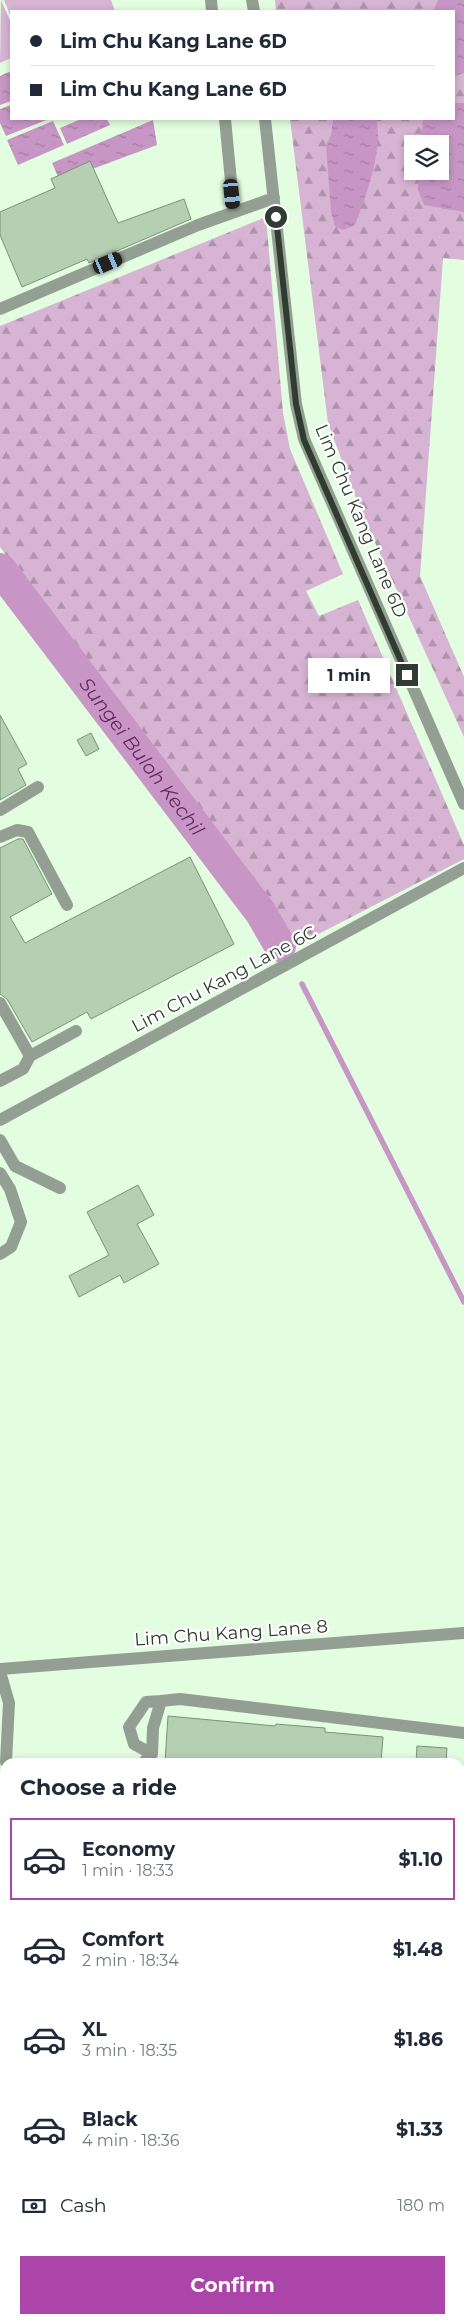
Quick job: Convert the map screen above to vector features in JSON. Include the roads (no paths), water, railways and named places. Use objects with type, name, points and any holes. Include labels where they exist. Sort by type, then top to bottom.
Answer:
[{"type":"street","points":[[225,120],[234,212]]},
{"type":"street","name":"Lim Chu Kang Lane 6D","points":[[265,120],[296,404],[304,440],[464,804]]},
{"type":"street","points":[[0,309],[198,225],[274,198]]},
{"type":"street","points":[[0,810],[38,788]]},
{"type":"street","points":[[0,838],[17,830],[28,832],[67,905]]},
{"type":"street","name":"Lim Chu Kang Lane 6C","points":[[0,1120],[464,868]]},
{"type":"street","points":[[0,1003],[30,1056]]},
{"type":"street","points":[[0,1081],[23,1069],[30,1056],[76,1031]]},
{"type":"street","points":[[0,1140],[16,1166],[60,1188]]},
{"type":"street","points":[[0,1173],[10,1189],[21,1222],[11,1247],[0,1254]]},
{"type":"street","name":"Lim Chu Kang Lane 8","points":[[6,1758],[9,1703],[0,1671],[464,1633]]},
{"type":"street","points":[[148,1758],[134,1744],[129,1727],[146,1702],[180,1699],[464,1733]]},
{"type":"street","points":[[148,1758],[153,1728],[161,1701]]},
{"type":"water","points":[[438,0],[464,0],[464,73],[455,76],[455,10],[433,10]]},
{"type":"water","points":[[10,71],[10,101],[0,105],[0,76]]},
{"type":"water","points":[[455,103],[464,103],[464,212],[424,205],[418,190],[418,180],[449,180],[449,135],[421,135],[423,120],[455,120]]},
{"type":"water","points":[[10,105],[10,120],[46,120],[6,136],[0,123],[0,109]]},
{"type":"water","points":[[79,120],[108,120],[110,125],[67,144],[60,128]]},
{"type":"water","points":[[153,120],[157,145],[60,181],[52,163]]},
{"type":"water","points":[[333,120],[377,120],[377,148],[366,194],[355,225],[343,230],[335,226],[331,212],[326,146],[331,135]]},
{"type":"water","points":[[53,121],[64,145],[18,165],[7,140]]},
{"type":"waterway","name":"Sungei Buloh Kechil","points":[[0,569],[261,913],[280,946]]},
{"type":"waterway","points":[[302,984],[464,1302]]}]
